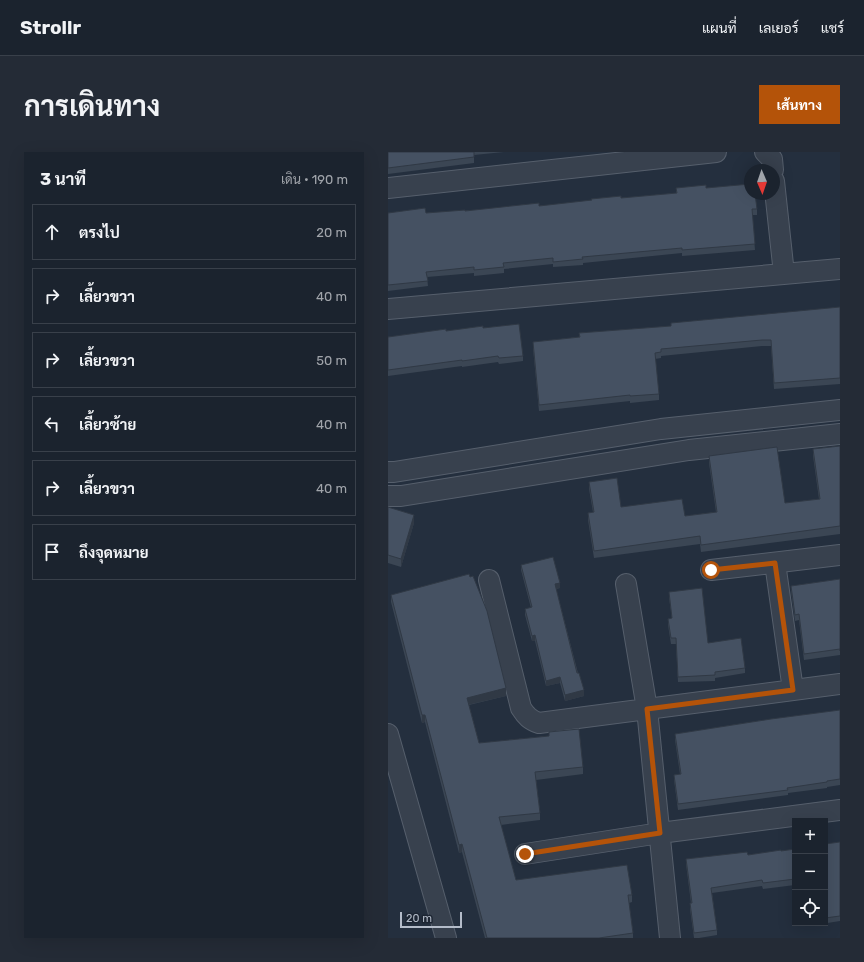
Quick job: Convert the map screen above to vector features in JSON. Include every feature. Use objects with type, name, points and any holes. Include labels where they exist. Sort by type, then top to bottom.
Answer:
[{"type":"street","points":[[388,188],[716,152]]},
{"type":"street","points":[[765,152],[772,159],[772,164]]},
{"type":"street","points":[[776,200],[784,274]]},
{"type":"street","points":[[388,309],[840,269]]},
{"type":"street","points":[[388,472],[661,429],[840,410]]},
{"type":"street","points":[[778,416],[780,440]]},
{"type":"street","points":[[388,496],[401,496],[689,450],[840,434]]},
{"type":"street","points":[[538,449],[544,473]]},
{"type":"street","points":[[711,570],[840,555]]},
{"type":"street","points":[[775,563],[793,690]]},
{"type":"street","points":[[489,580],[521,708],[531,721],[539,723],[840,684]]},
{"type":"street","points":[[626,584],[647,709],[670,938]]},
{"type":"street","points":[[388,734],[446,938]]},
{"type":"street","points":[[525,854],[660,833],[840,810]]},
{"type":"building","points":[[388,152],[474,152],[474,157],[388,168]]},
{"type":"building","points":[[706,185],[706,188],[744,185],[744,200],[756,200],[757,209],[752,209],[755,244],[682,250],[682,248],[582,257],[583,259],[553,262],[553,258],[503,263],[504,267],[474,270],[474,267],[426,272],[428,281],[388,285],[388,213],[425,208],[426,213],[465,211],[539,203],[539,206],[621,196],[621,198],[677,193],[676,188]]},
{"type":"building","points":[[840,307],[840,378],[774,383],[771,340],[661,349],[661,352],[655,353],[659,394],[630,395],[539,405],[533,342],[580,337],[579,333],[671,326],[671,323]]},
{"type":"building","points":[[519,324],[523,356],[499,358],[498,356],[388,370],[388,337],[446,329],[446,331],[483,326],[483,328]]},
{"type":"building","points":[[840,446],[840,526],[701,545],[700,536],[594,551],[588,513],[594,512],[589,482],[617,478],[621,507],[682,499],[685,516],[717,512],[709,456],[777,447],[785,503],[820,499],[813,449]]},
{"type":"building","points":[[388,507],[414,515],[401,559],[388,555]]},
{"type":"building","points":[[553,557],[560,583],[555,584],[577,673],[579,673],[584,690],[565,695],[560,677],[546,681],[535,635],[532,636],[525,609],[532,607],[521,565]]},
{"type":"building","points":[[469,574],[470,577],[473,576],[487,611],[506,688],[467,698],[479,743],[549,736],[549,732],[579,729],[583,767],[535,772],[540,813],[499,817],[516,880],[627,865],[632,895],[628,895],[633,933],[599,938],[487,938],[462,844],[459,845],[425,715],[422,715],[391,595]]},
{"type":"building","points":[[840,579],[840,649],[804,654],[799,614],[795,615],[791,586]]},
{"type":"building","points":[[702,588],[708,643],[741,638],[745,668],[715,672],[715,675],[678,677],[676,638],[671,638],[668,619],[672,618],[669,592]]},
{"type":"building","points":[[840,710],[840,779],[787,788],[788,790],[678,804],[674,775],[681,774],[675,734]]},
{"type":"building","points":[[840,842],[840,916],[828,918],[828,854],[828,844]]},
{"type":"building","points":[[792,849],[792,879],[763,883],[762,880],[711,888],[717,930],[694,933],[690,903],[692,903],[686,859],[747,852],[748,855]]},
{"type":"route","points":[[525,854],[660,833],[647,709],[793,690],[775,563],[711,570]]}]
